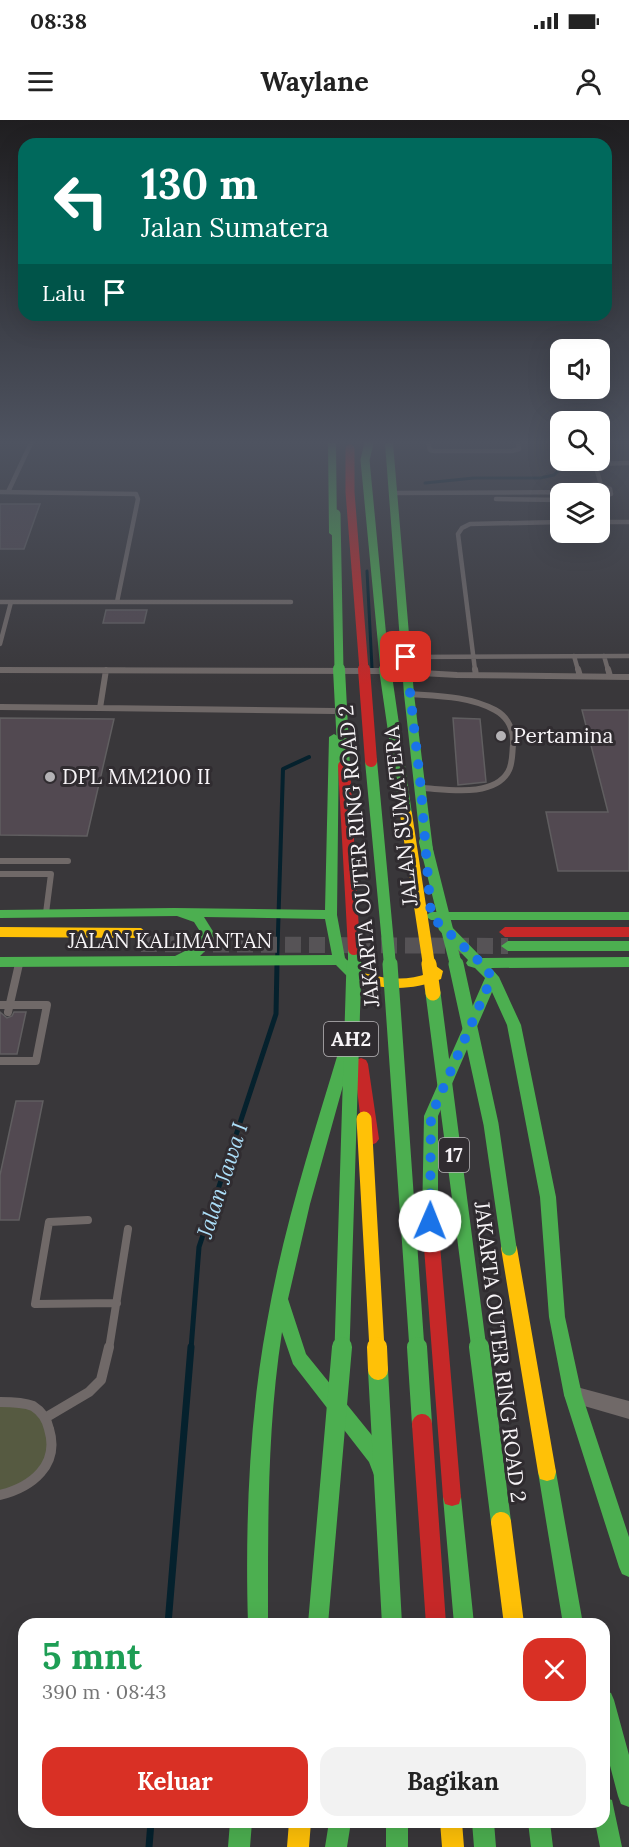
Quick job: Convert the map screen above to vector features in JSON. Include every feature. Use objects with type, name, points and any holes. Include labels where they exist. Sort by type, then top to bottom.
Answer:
[{"type":"main road","points":[[333,524],[334,711],[331,915],[339,960],[372,983],[421,984],[436,969],[481,963],[629,962]]},
{"type":"main road","name":"AH2","points":[[319,1618],[341,1373],[355,973],[338,652],[336,524]]},
{"type":"main road","name":"JAKARTA OUTER RING ROAD 2","points":[[352,524],[368,728],[388,940],[436,1618]]},
{"type":"main road","name":"JAKARTA OUTER RING ROAD 2","points":[[372,524],[387,687],[426,942],[513,1618]]},
{"type":"main road","name":"JALAN SUMATERA","points":[[396,524],[407,672],[421,789],[431,916],[481,963],[492,977],[514,1025],[548,1197],[556,1317],[573,1395],[629,1567]]},
{"type":"main road","points":[[387,687],[464,997],[491,1124],[509,1248],[572,1618]]},
{"type":"main road","points":[[165,962],[192,955],[200,950],[208,939],[208,933],[199,919],[174,912]]},
{"type":"main road","name":"JALAN KALIMANTAN","points":[[0,914],[174,912],[331,915]]},
{"type":"main road","points":[[436,969],[431,916],[629,916]]},
{"type":"main road","points":[[0,932],[141,938],[0,943]]},
{"type":"main road","points":[[629,932],[506,939],[629,946]]},
{"type":"main road","name":"JALAN KALIMANTAN","points":[[0,962],[339,960]]},
{"type":"main road","points":[[355,973],[362,1064],[387,1276],[404,1618]]},
{"type":"main road","points":[[355,973],[392,1618]]},
{"type":"main road","points":[[463,1618],[436,1326],[430,1221],[431,1116],[492,977]]},
{"type":"main road","points":[[258,1618],[261,1445],[269,1359],[289,1257],[349,1041],[355,993]]},
{"type":"main road","points":[[281,1298],[299,1358],[376,1456],[399,1509]]},
{"type":"main road","points":[[550,1486],[583,1618]]},
{"type":"main road","points":[[610,1723],[629,1796]]},
{"type":"main road","points":[[239,1847],[241,1828]]},
{"type":"main road","points":[[298,1844],[299,1828]]},
{"type":"main road","points":[[336,1847],[339,1828]]},
{"type":"main road","points":[[397,1828],[398,1847]]},
{"type":"main road","points":[[451,1828],[453,1847]]},
{"type":"main road","points":[[483,1828],[485,1847]]},
{"type":"main road","points":[[540,1828],[542,1847]]},
{"type":"main road","points":[[608,1828],[611,1847]]},
{"type":"street","points":[[573,1395],[629,1410]]},
{"type":"lane","points":[[117,602],[133,524]]},
{"type":"lane","points":[[473,524],[462,528],[458,534],[476,675]]},
{"type":"lane","points":[[0,602],[291,602]]},
{"type":"lane","points":[[0,644],[11,602]]},
{"type":"lane","points":[[574,656],[580,676]]},
{"type":"lane","points":[[604,656],[610,676]]},
{"type":"lane","points":[[406,657],[629,656]]},
{"type":"lane","points":[[0,670],[334,671],[629,676]]},
{"type":"lane","points":[[100,708],[106,670]]},
{"type":"lane","points":[[409,694],[451,697],[496,710],[509,722],[513,740],[509,771],[498,783],[484,788],[421,789]]},
{"type":"lane","points":[[0,707],[334,711]]},
{"type":"lane","points":[[0,861],[68,861]]},
{"type":"lane","points":[[0,874],[51,874],[46,913]]},
{"type":"lane","points":[[9,1009],[19,962]]},
{"type":"lane","points":[[0,1005],[9,1009],[47,1005],[36,1060],[0,1061]]},
{"type":"lane","points":[[88,1220],[49,1222],[35,1304],[117,1304]]},
{"type":"lane","points":[[45,1418],[89,1392],[101,1380],[107,1361],[128,1229]]},
{"type":"lane","points":[[0,1402],[17,1402],[34,1407],[45,1418],[52,1434],[53,1450],[47,1467],[33,1484],[13,1493],[0,1495]]},
{"type":"green space","points":[[0,1402],[34,1407],[52,1434],[47,1467],[0,1495]]},
{"type":"building","points":[[0,524],[33,524],[24,549],[0,549]]},
{"type":"building","points":[[106,610],[147,610],[144,623],[103,623]]},
{"type":"building","points":[[582,710],[629,710],[629,871],[558,871],[546,812],[608,812]]},
{"type":"building","name":"DPL MM2100 II","points":[[0,718],[114,719],[87,836],[0,835]]},
{"type":"building","points":[[453,718],[480,719],[486,782],[458,785]]},
{"type":"building","points":[[0,1012],[7,1018],[14,1012],[26,1012],[17,1054],[0,1054]]},
{"type":"building","points":[[16,1101],[43,1101],[19,1220],[0,1220],[0,1175]]},
{"type":"waterway","points":[[367,571],[372,668]]},
{"type":"waterway","name":"Jalan Jawa I","points":[[277,965],[283,769],[309,757]]},
{"type":"waterway","name":"Jalan Jawa I","points":[[191,1349],[199,1247],[276,1014],[277,964]]},
{"type":"waterway","name":"Jalan Jawa I","points":[[168,1618],[191,1347]]},
{"type":"waterway","name":"Jalan Jawa I","points":[[149,1847],[151,1828]]},
{"type":"tunnel","points":[[141,944],[508,946]]},
{"type":"traffic: fast","points":[[333,524],[333,533]]},
{"type":"traffic: fast","points":[[336,524],[338,652],[344,766]]},
{"type":"traffic: fast","points":[[371,524],[387,687],[406,814]]},
{"type":"traffic: fast","points":[[395,524],[409,694],[428,858]]},
{"type":"traffic: fast","points":[[334,737],[331,915],[339,960],[354,975],[354,982]]},
{"type":"traffic: fast","points":[[371,761],[388,940],[422,1424]]},
{"type":"traffic: fast","points":[[425,842],[461,985],[491,1124],[509,1248]]},
{"type":"traffic: fast","points":[[0,914],[174,912],[331,915]]},
{"type":"traffic: fast","points":[[180,959],[198,951],[207,939],[208,933],[199,919],[182,914]]},
{"type":"traffic: fast","points":[[431,916],[629,916]]},
{"type":"traffic: fast","points":[[444,927],[492,977],[514,1025],[548,1197],[557,1317],[573,1395],[629,1567]]},
{"type":"traffic: fast","points":[[508,946],[629,946]]},
{"type":"traffic: fast","points":[[319,1618],[341,1373],[354,949]]},
{"type":"traffic: fast","points":[[0,962],[339,960]]},
{"type":"traffic: fast","points":[[473,963],[629,962]]},
{"type":"traffic: fast","points":[[430,1221],[431,1116],[492,977]]},
{"type":"traffic: fast","points":[[433,993],[501,1522]]},
{"type":"traffic: fast","points":[[258,1618],[262,1426],[275,1320],[312,1165],[346,1050]]},
{"type":"traffic: fast","points":[[282,1304],[299,1358],[376,1456],[381,1468]]},
{"type":"traffic: fast","points":[[378,1370],[392,1618]]},
{"type":"traffic: fast","points":[[547,1472],[572,1618]]},
{"type":"traffic: fast","points":[[452,1497],[463,1618]]},
{"type":"traffic: fast","points":[[610,1723],[629,1796]]},
{"type":"traffic: fast","points":[[239,1847],[241,1828]]},
{"type":"traffic: fast","points":[[336,1847],[339,1828]]},
{"type":"traffic: fast","points":[[397,1828],[397,1847]]},
{"type":"traffic: fast","points":[[483,1828],[485,1847]]},
{"type":"traffic: fast","points":[[540,1828],[542,1847]]},
{"type":"traffic: fast","points":[[608,1828],[611,1847]]},
{"type":"traffic: slow","points":[[406,814],[433,993]]},
{"type":"traffic: slow","points":[[0,932],[141,933]]},
{"type":"traffic: slow","points":[[354,975],[385,983],[405,984],[436,976],[436,971]]},
{"type":"traffic: slow","points":[[364,1119],[378,1370]]},
{"type":"traffic: slow","points":[[509,1248],[547,1472]]},
{"type":"traffic: slow","points":[[501,1522],[513,1618]]},
{"type":"traffic: slow","points":[[298,1847],[300,1828]]},
{"type":"traffic: slow","points":[[451,1828],[453,1847]]},
{"type":"traffic: jam","points":[[352,524],[371,761]]},
{"type":"traffic: jam","points":[[344,766],[354,949]]},
{"type":"traffic: jam","points":[[505,932],[629,932]]},
{"type":"traffic: jam","points":[[361,1064],[371,1139]]},
{"type":"traffic: jam","points":[[430,1221],[452,1497]]},
{"type":"traffic: jam","points":[[422,1424],[436,1618]]},
{"type":"place","name":"Pertamina","points":[[501,736]]},
{"type":"place","name":"DPL MM2100 II","points":[[50,777]]},
{"type":"route","points":[[406,657],[421,789],[431,916],[481,963],[492,977],[431,1116],[430,1221]]}]
